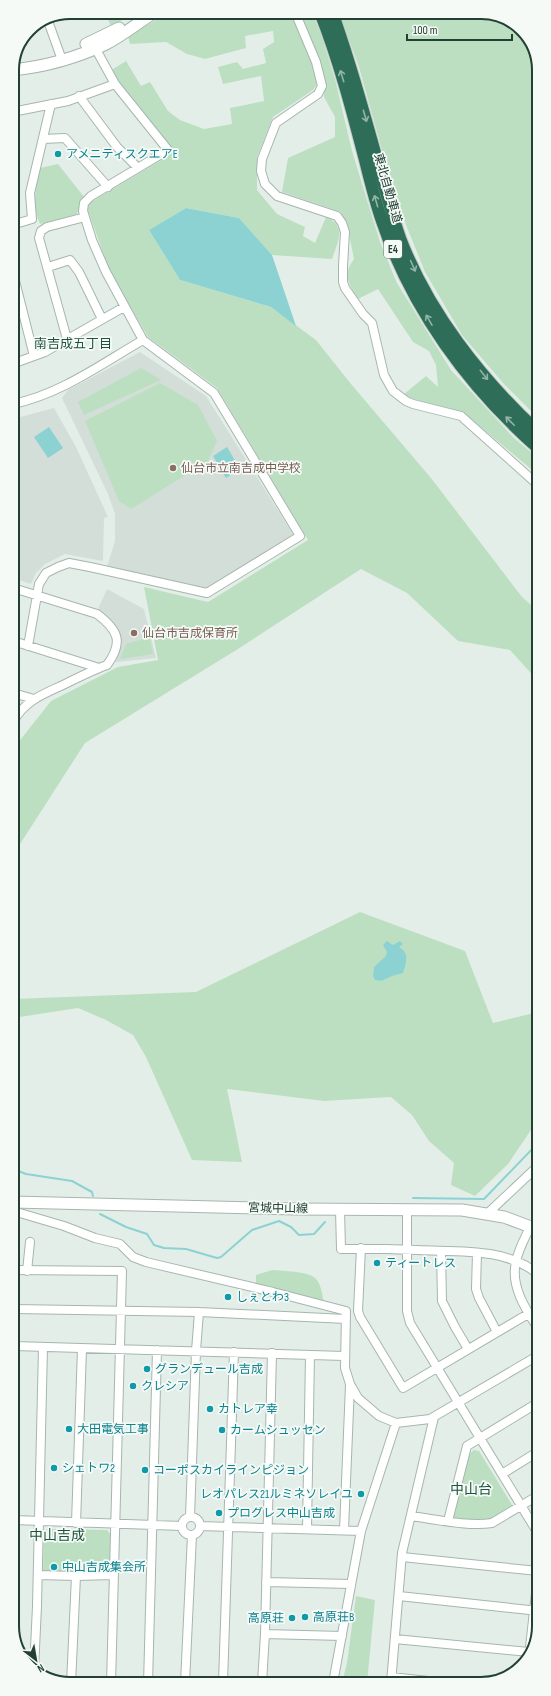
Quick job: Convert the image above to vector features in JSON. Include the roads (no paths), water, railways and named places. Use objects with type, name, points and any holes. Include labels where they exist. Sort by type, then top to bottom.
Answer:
[{"type":"highway","name":"東北自動車道","points":[[323,19],[331,38],[344,81],[382,221],[406,279],[434,330],[473,382],[502,414],[532,442]]},
{"type":"highway","name":"東北自動車道","points":[[334,19],[355,79],[388,200],[401,240],[418,279],[462,348],[503,397],[532,426]]},
{"type":"street","points":[[19,68],[61,57],[94,45],[141,19]]},
{"type":"street","points":[[298,19],[316,62],[322,86],[318,94],[276,123],[260,166],[262,179],[277,196],[337,216],[342,223],[345,232],[343,282],[349,296],[372,323],[384,375],[394,391],[406,401],[413,404],[461,416],[532,480]]},
{"type":"street","points":[[49,24],[61,57]]},
{"type":"street","points":[[28,646],[39,584],[46,573],[58,567],[69,563],[207,593],[300,536],[214,393],[143,340],[103,266],[92,240],[83,211],[84,203],[91,196],[168,150],[115,84],[94,45]]},
{"type":"street","points":[[20,61],[61,57]]},
{"type":"street","points":[[19,111],[51,104],[115,84]]},
{"type":"street","points":[[79,96],[117,147],[138,168]]},
{"type":"street","points":[[19,223],[32,219],[30,193],[51,104]]},
{"type":"street","points":[[43,139],[64,138],[108,187]]},
{"type":"street","points":[[67,339],[39,238],[41,231],[47,227],[85,217]]},
{"type":"street","points":[[48,267],[70,260],[79,272],[102,319]]},
{"type":"street","points":[[19,297],[34,356]]},
{"type":"street","points":[[19,361],[45,352],[124,307]]},
{"type":"street","points":[[19,402],[59,389],[143,340]]},
{"type":"street","points":[[19,590],[97,614],[107,621],[116,632],[118,643],[113,657],[107,665],[44,693],[34,699],[19,713]]},
{"type":"street","points":[[19,643],[99,668]]},
{"type":"street","points":[[19,695],[34,699]]},
{"type":"street","points":[[488,1214],[532,1172]]},
{"type":"street","name":"宮城中山線","points":[[19,1202],[462,1210],[504,1216],[532,1228]]},
{"type":"street","points":[[340,1209],[341,1249],[361,1248],[477,1253],[516,1261],[532,1271]]},
{"type":"street","points":[[407,1210],[407,1311],[410,1323],[532,1523]]},
{"type":"street","points":[[19,1213],[64,1226],[95,1238],[120,1244],[133,1258],[146,1262],[346,1311],[344,1356],[345,1368],[350,1384],[358,1398],[379,1416],[396,1423],[430,1419],[532,1359]]},
{"type":"street","points":[[532,1233],[516,1261],[514,1279],[528,1314],[532,1320]]},
{"type":"street","points":[[27,1271],[30,1242]]},
{"type":"street","points":[[361,1248],[358,1311],[360,1317],[403,1388],[528,1314]]},
{"type":"street","points":[[441,1251],[442,1301],[468,1349]]},
{"type":"street","points":[[477,1253],[476,1289],[479,1298],[497,1332]]},
{"type":"street","points":[[19,1270],[122,1271],[111,1677]]},
{"type":"street","points":[[19,1309],[199,1312],[346,1319]]},
{"type":"street","points":[[190,1517],[196,1351],[199,1312]]},
{"type":"street","points":[[19,1346],[344,1356]]},
{"type":"street","points":[[34,1662],[38,1575],[43,1347]]},
{"type":"street","points":[[76,1522],[82,1348]]},
{"type":"street","points":[[148,1677],[157,1350]]},
{"type":"street","points":[[223,1677],[234,1352]]},
{"type":"street","points":[[262,1677],[265,1634],[272,1353]]},
{"type":"street","points":[[307,1529],[310,1355]]},
{"type":"street","points":[[344,1530],[350,1384]]},
{"type":"street","points":[[448,1521],[467,1446],[532,1406]]},
{"type":"street","points":[[391,1677],[402,1557],[410,1516],[434,1417]]},
{"type":"street","points":[[334,1677],[360,1531],[396,1423]]},
{"type":"street","points":[[502,1474],[532,1455]]},
{"type":"street","points":[[410,1516],[485,1524],[492,1523],[532,1500]]},
{"type":"street","points":[[190,1517],[197,1519],[200,1526],[197,1533],[192,1535],[184,1532],[182,1526],[185,1519],[190,1517]]},
{"type":"street","points":[[19,1520],[182,1526]]},
{"type":"street","points":[[200,1526],[360,1531]]},
{"type":"street","points":[[185,1677],[192,1535]]},
{"type":"street","points":[[402,1557],[532,1567]]},
{"type":"street","points":[[38,1575],[114,1575]]},
{"type":"street","points":[[71,1677],[76,1576]]},
{"type":"street","points":[[266,1582],[351,1584]]},
{"type":"street","points":[[399,1596],[532,1611]]},
{"type":"street","points":[[265,1634],[342,1636]]},
{"type":"street","points":[[395,1639],[523,1653]]},
{"type":"water","points":[[186,208],[239,218],[272,255],[296,326],[271,307],[180,280],[149,230]]},
{"type":"water","points":[[49,427],[63,448],[48,458],[34,437]]},
{"type":"water","points":[[227,447],[240,469],[226,478],[213,456]]},
{"type":"water","points":[[387,941],[393,945],[400,941],[403,944],[399,947],[405,952],[406,955],[403,973],[381,981],[375,980],[373,976],[374,967],[386,956],[387,952],[383,945]]},
{"type":"waterway","points":[[413,1198],[484,1199],[532,1149]]},
{"type":"waterway","points":[[19,1171],[26,1174],[72,1181],[92,1192],[93,1196]]},
{"type":"waterway","points":[[100,1214],[126,1227],[147,1234],[154,1245],[164,1248],[186,1249],[217,1258],[221,1257],[252,1230],[279,1221],[291,1227],[299,1235],[314,1234],[325,1222]]},
{"type":"place","name":"アメニティスクエアE","points":[[58,154]]},
{"type":"place","name":"仙台市立南吉成中学校","points":[[173,468]]},
{"type":"place","name":"仙台市吉成保育所","points":[[134,633]]},
{"type":"place","name":"ティートレス","points":[[377,1263]]},
{"type":"place","name":"しぇとわ3","points":[[228,1297]]},
{"type":"place","name":"グランデュール吉成","points":[[147,1369]]},
{"type":"place","name":"クレシア","points":[[133,1386]]},
{"type":"place","name":"カトレア幸","points":[[210,1409]]},
{"type":"place","name":"大田電気工事","points":[[69,1429]]},
{"type":"place","name":"カームシュッセン","points":[[222,1430]]},
{"type":"place","name":"シェトワ2","points":[[54,1468]]},
{"type":"place","name":"コーポスカイラインピジョン","points":[[145,1470]]},
{"type":"place","name":"レオパレス21ルミネソレイユ","points":[[361,1494]]},
{"type":"place","name":"プログレス中山吉成","points":[[219,1513]]},
{"type":"place","name":"中山吉成集会所","points":[[54,1567]]},
{"type":"place","name":"高原荘B","points":[[305,1617]]},
{"type":"place","name":"高原荘","points":[[292,1618]]},
{"type":"district","name":"南吉成五丁目","points":[[73,343]]},
{"type":"district","name":"中山台","points":[[471,1489]]},
{"type":"district","name":"中山吉成","points":[[57,1535]]}]
